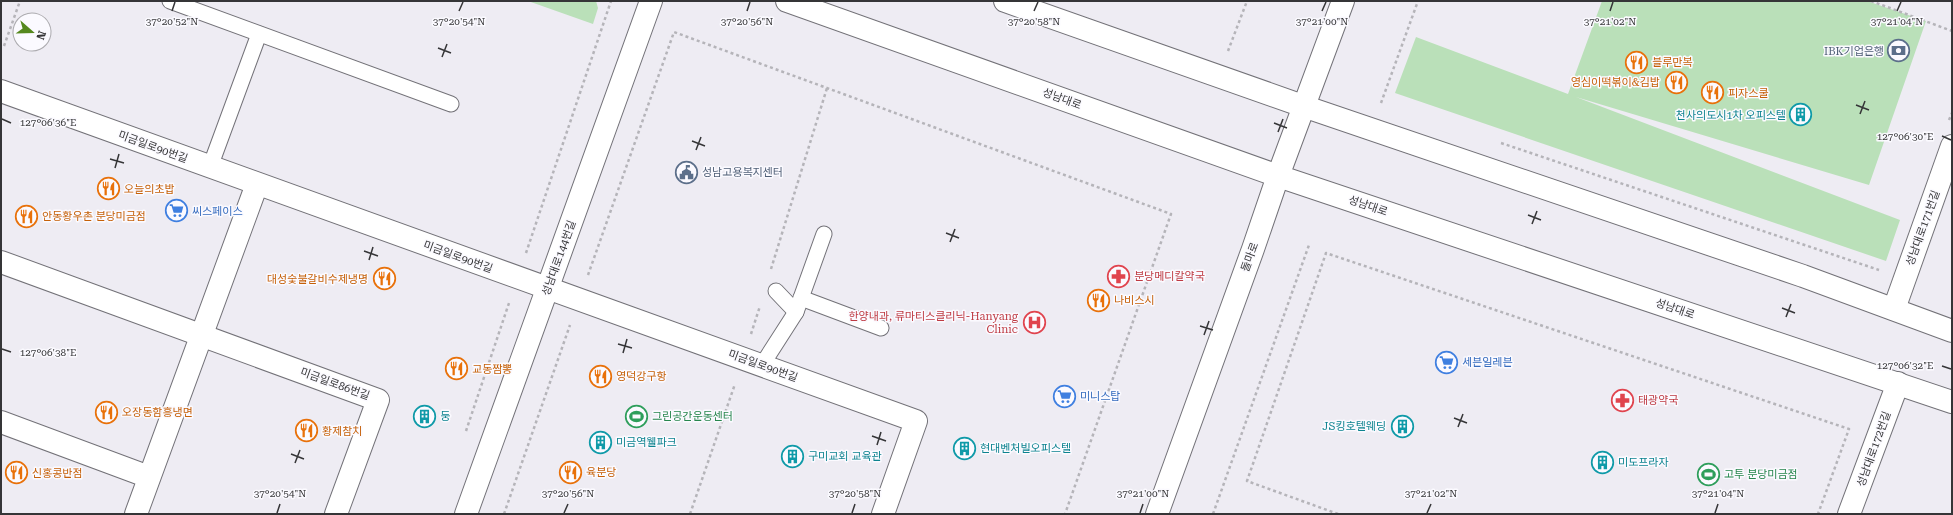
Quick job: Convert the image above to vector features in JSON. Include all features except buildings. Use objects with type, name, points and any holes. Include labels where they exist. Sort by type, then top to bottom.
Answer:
[{"type":"street","name":"성남대로144번길","points":[[466,514],[651,1]]},
{"type":"street","name":"성남대로","points":[[787,1],[1278,176],[1952,402]]},
{"type":"street","points":[[1006,1],[1303,106],[1803,276],[1952,331]]},
{"type":"street","name":"돌마로","points":[[1157,514],[1303,106],[1343,1]]},
{"type":"street","name":"미금일로90번길","points":[[1,91],[547,290],[762,365],[916,421],[882,514]]},
{"type":"street","name":"성남대로171번길","points":[[1894,309],[1952,146]]},
{"type":"street","points":[[136,514],[257,184]]},
{"type":"street","name":"미금일로86번길","points":[[1,262],[378,400],[336,514]]},
{"type":"street","name":"성남대로172번길","points":[[1850,514],[1898,383]]},
{"type":"street","points":[[1,422],[149,477]]},
{"type":"lane","points":[[170,1],[451,104]]},
{"type":"lane","points":[[210,167],[259,34]]},
{"type":"lane","points":[[762,365],[798,305],[824,234]]},
{"type":"lane","points":[[776,291],[798,305],[881,328]]},
{"type":"path","points":[[4,46],[20,1]]},
{"type":"path","points":[[1221,50],[1228,53],[1247,1]]},
{"type":"path","points":[[1387,105],[1380,103],[1418,1]]},
{"type":"path","points":[[1871,1],[1952,31]]},
{"type":"path","points":[[1500,143],[1884,271]]},
{"type":"path","points":[[1213,514],[1308,245]]},
{"type":"path","points":[[1338,514],[1247,481],[1326,253],[1849,429],[1818,514]]},
{"type":"path","points":[[690,514],[738,376]]},
{"type":"green space","points":[[528,1],[596,1],[598,8],[593,24]]},
{"type":"green space","points":[[1602,1],[1867,1],[1926,21],[1869,185],[1576,97],[1900,220],[1886,261],[1395,93],[1416,37],[1568,94]]},
{"type":"place","name":"IBK기업은행","points":[[1899,51]]},
{"type":"place","name":"블루만복","points":[[1636,62]]},
{"type":"place","name":"영심이떡볶이&김밥","points":[[1676,82]]},
{"type":"place","name":"피자스쿨","points":[[1712,93]]},
{"type":"place","name":"천사의도시1차 오피스텔","points":[[1801,115]]},
{"type":"place","name":"성남고용복지센터","points":[[686,172]]},
{"type":"place","name":"오늘의초밥","points":[[108,189]]},
{"type":"place","name":"씨스페이스","points":[[177,211]]},
{"type":"place","name":"안동황우촌 분당미금점","points":[[26,216]]},
{"type":"place","name":"분당메디칼약국","points":[[1118,276]]},
{"type":"place","name":"대성숯불갈비수제냉명","points":[[384,279]]},
{"type":"place","name":"나비스시","points":[[1099,300]]},
{"type":"place","name":"한양내과, 류마티스클리닉-Hanyang Clinic","points":[[1034,322]]},
{"type":"place","name":"세븐일레븐","points":[[1446,362]]},
{"type":"place","name":"교동짬뽕","points":[[456,369]]},
{"type":"place","name":"영덕강구항","points":[[601,376]]},
{"type":"place","name":"미니스탑","points":[[1065,396]]},
{"type":"place","name":"태광약국","points":[[1623,400]]},
{"type":"place","name":"오장동함흥냉면","points":[[106,412]]},
{"type":"place","name":"둥","points":[[425,416]]},
{"type":"place","name":"그린공간운동센터","points":[[637,416]]},
{"type":"place","name":"JS킹호텔웨딩","points":[[1402,426]]},
{"type":"place","name":"황제참치","points":[[307,431]]},
{"type":"place","name":"미금역웰파크","points":[[601,442]]},
{"type":"place","name":"현대벤처빌오피스텔","points":[[965,448]]},
{"type":"place","name":"구미교회 교육관","points":[[792,456]]},
{"type":"place","name":"미도프라자","points":[[1603,462]]},
{"type":"place","name":"육분당","points":[[571,472]]},
{"type":"place","name":"신홍콩반점","points":[[17,473]]},
{"type":"place","name":"고투 분당미금점","points":[[1708,474]]}]
